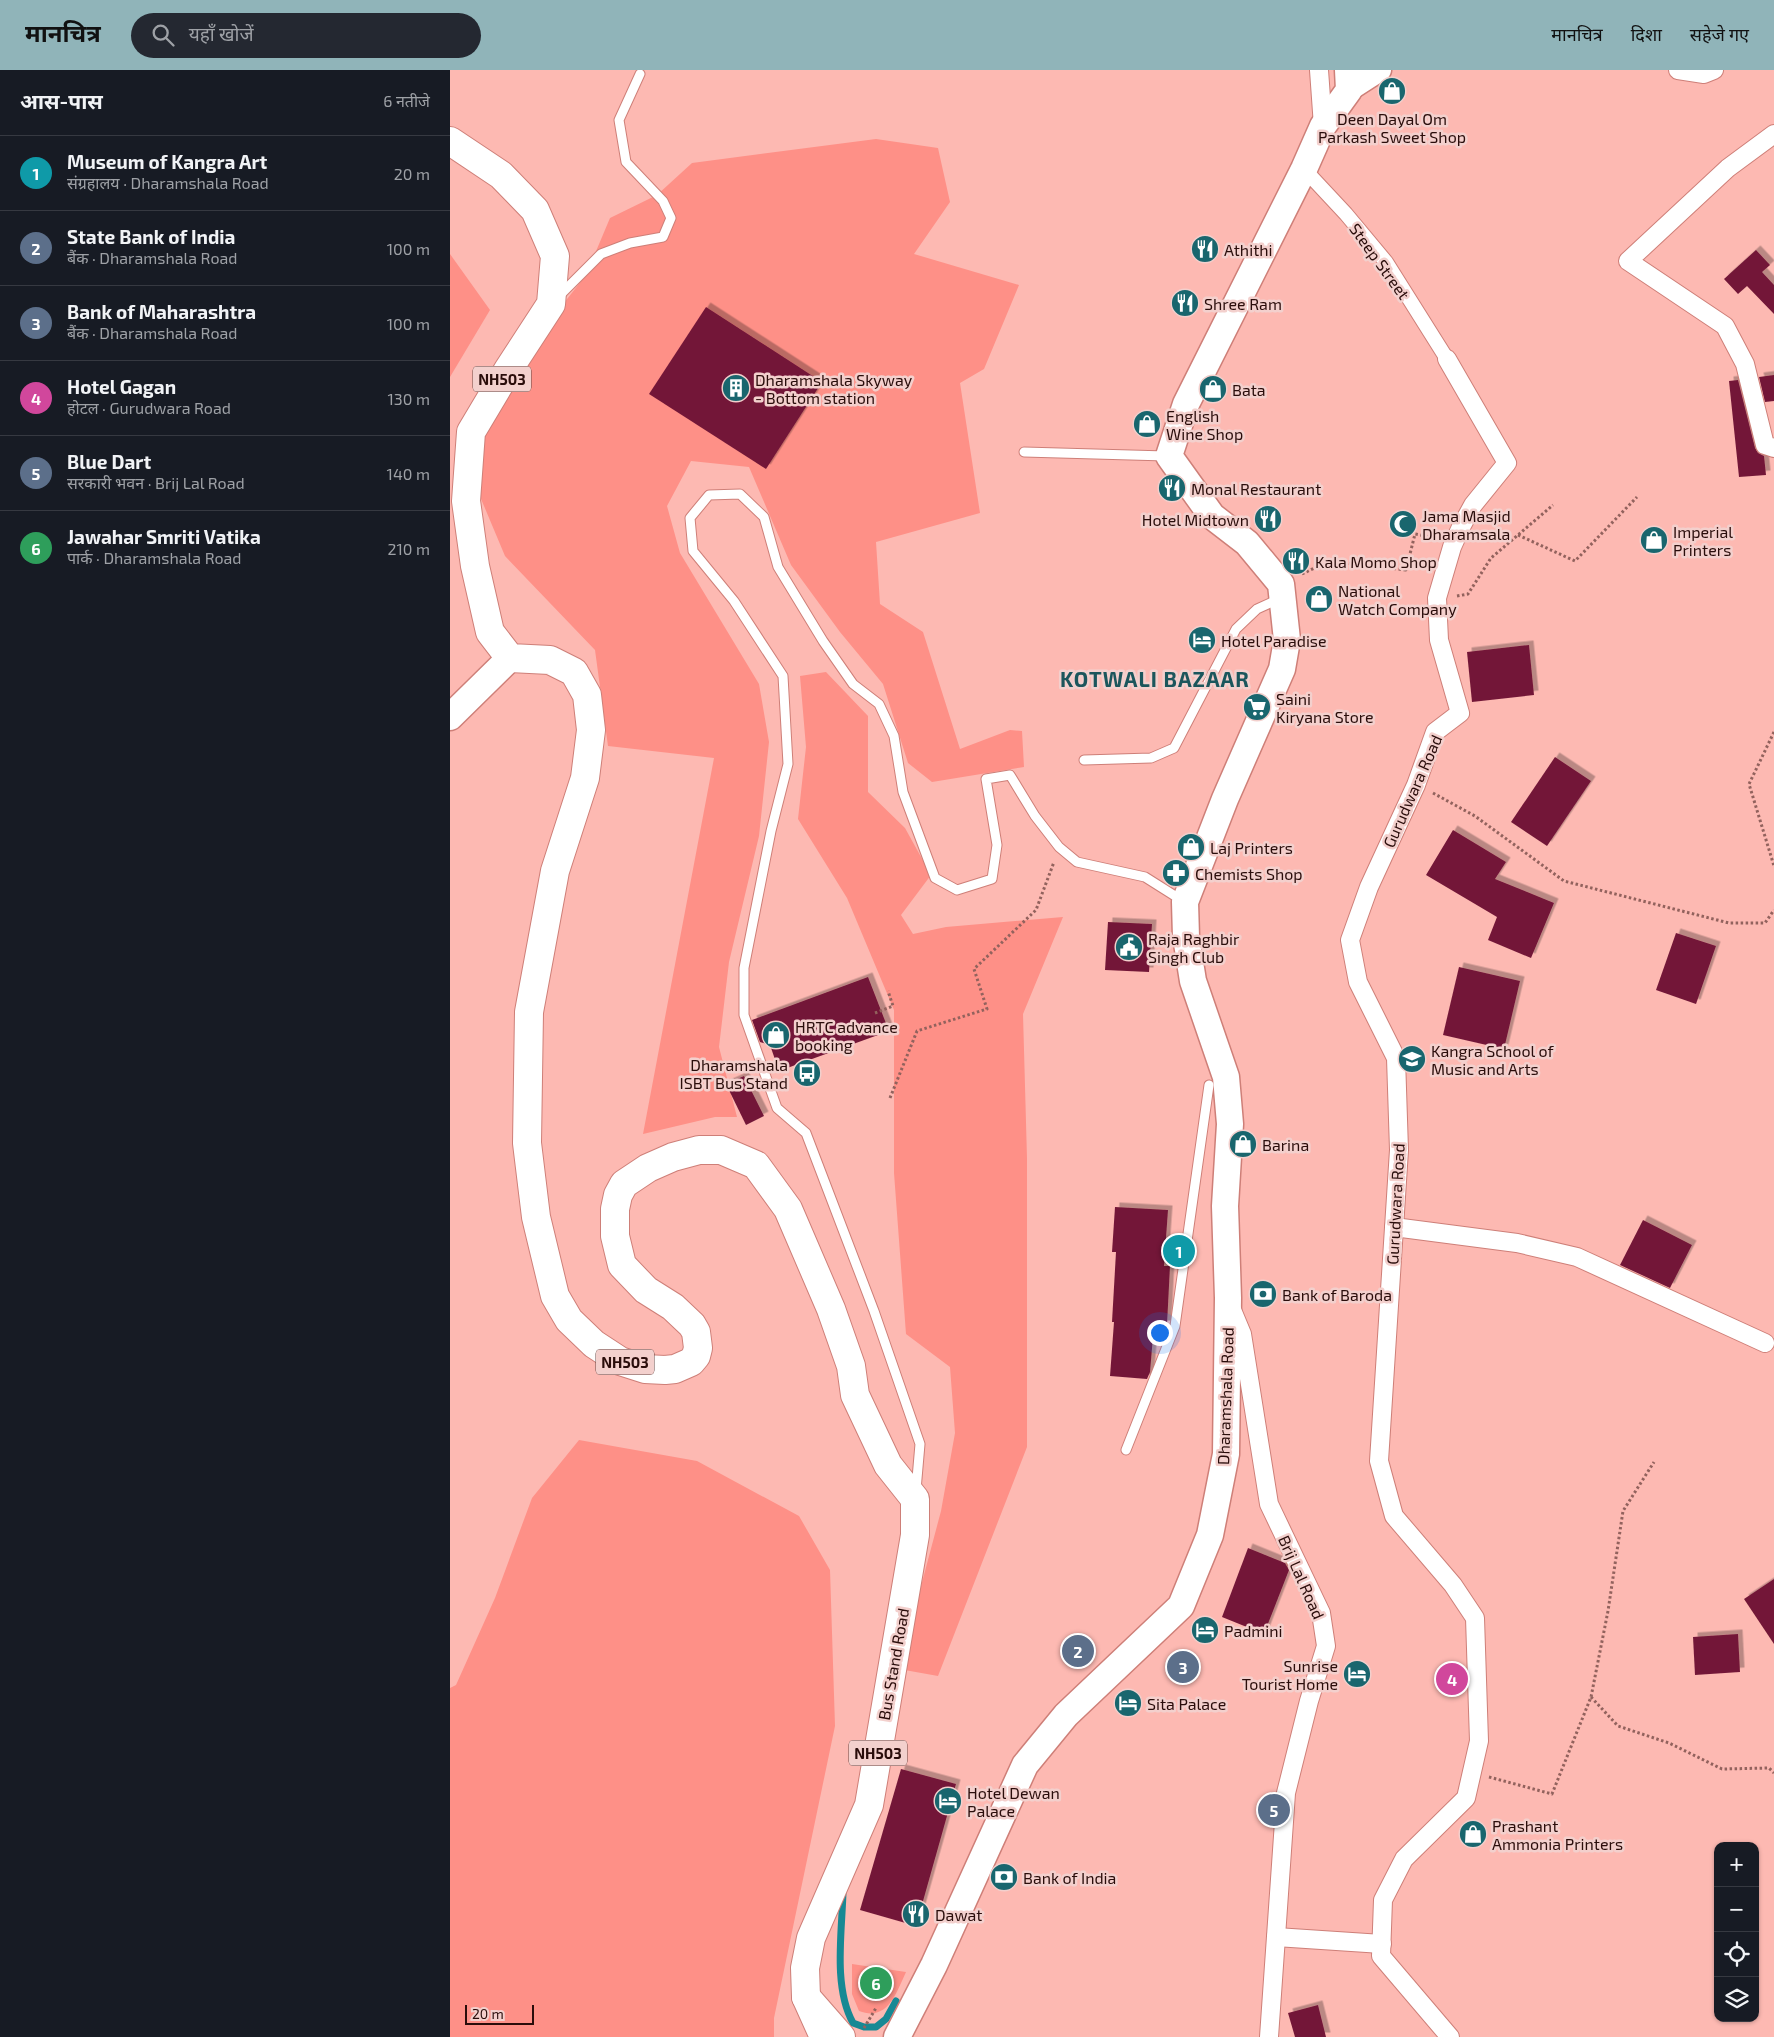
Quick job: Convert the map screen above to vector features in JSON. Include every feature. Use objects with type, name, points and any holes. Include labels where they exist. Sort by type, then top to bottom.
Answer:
[{"type":"main road","points":[[1186,902],[1225,799],[1282,669],[1287,640],[1283,590],[1248,544],[1212,516],[1169,456],[1186,404],[1304,170],[1323,126],[1349,80]]},
{"type":"main road","name":"NH503","points":[[450,141],[501,175],[535,210],[555,256],[551,304],[471,432],[466,502],[475,566],[490,632],[510,658],[550,660],[574,672],[587,696],[591,730],[585,778],[556,871],[528,1012],[527,1143],[536,1216],[555,1296],[570,1320],[594,1344],[620,1360],[645,1369],[665,1370],[675,1369],[691,1362],[696,1356],[698,1348],[698,1339],[692,1325],[673,1308],[646,1290],[622,1265],[615,1236],[615,1208],[618,1195],[624,1184],[648,1168],[673,1157],[699,1150],[721,1150],[756,1165],[788,1208],[832,1309],[851,1366],[855,1394],[888,1465],[915,1499]]},
{"type":"main road","points":[[450,717],[510,658]]},
{"type":"main road","name":"Dharamshala Road","points":[[897,2037],[934,1965],[1025,1765],[1066,1715],[1181,1606],[1210,1536],[1226,1454],[1228,1298],[1225,1206],[1230,1124],[1226,1078],[1193,981],[1186,937],[1186,902]]},
{"type":"main road","name":"Bus Stand Road","points":[[824,2037],[806,1996],[805,1968],[811,1938],[869,1805],[915,1535],[915,1499]]},
{"type":"main road","points":[[806,1996],[852,2033]]},
{"type":"street","points":[[1319,70],[1323,126]]},
{"type":"street","points":[[1349,80],[1366,70]]},
{"type":"street","points":[[1349,80],[1380,70]]},
{"type":"street","points":[[1678,70],[1704,74],[1714,70]]},
{"type":"street","points":[[1774,134],[1728,168],[1628,261],[1725,326],[1745,364],[1765,445],[1774,448]]},
{"type":"street","name":"Steep Street","points":[[1304,170],[1346,214],[1386,262],[1447,359]]},
{"type":"street","name":"Gurudwara Road","points":[[1447,359],[1507,463],[1473,505],[1455,541],[1437,598],[1439,640],[1460,714],[1434,732],[1416,784],[1369,887],[1350,940],[1358,982],[1396,1058],[1399,1150],[1379,1461],[1394,1516],[1453,1585],[1476,1618],[1479,1741],[1466,1798],[1404,1859],[1383,1900],[1381,1956],[1450,2037]]},
{"type":"street","points":[[1394,1227],[1517,1242],[1577,1257],[1765,1343]]},
{"type":"street","name":"Brij Lal Road","points":[[1228,1298],[1242,1334],[1269,1504],[1321,1613],[1326,1646],[1309,1701],[1286,1793],[1269,2037]]},
{"type":"street","points":[[1276,1937],[1382,1944]]},
{"type":"lane","points":[[551,304],[601,254],[630,243],[663,237],[671,218],[663,201],[626,162],[619,120],[640,74]]},
{"type":"lane","points":[[1024,452],[1169,456]]},
{"type":"lane","points":[[915,1499],[920,1444],[874,1310],[806,1133],[777,1108],[744,1015],[744,968],[771,832],[788,764],[783,676],[734,601],[692,551],[690,518],[709,495],[740,494],[764,518],[778,567],[823,641],[853,684],[879,704],[894,736],[903,792],[935,878],[958,890],[992,879],[997,845],[986,779],[1010,775],[1035,816],[1059,847],[1077,862],[1145,876],[1186,902]]},
{"type":"lane","points":[[1084,760],[1151,758],[1174,748],[1236,629],[1257,609],[1283,590]]},
{"type":"lane","points":[[1126,1450],[1175,1326],[1209,1085]]},
{"type":"path","points":[[1518,536],[1576,561],[1637,497]]},
{"type":"path","points":[[1437,598],[1468,594],[1491,558],[1553,505]]},
{"type":"path","points":[[1283,590],[1329,561],[1406,570],[1415,534],[1455,541]]},
{"type":"path","points":[[1774,732],[1749,784],[1774,866]]},
{"type":"path","points":[[1416,784],[1476,816],[1564,881],[1729,923],[1765,923],[1774,910]]},
{"type":"path","points":[[890,1098],[917,1031],[987,1009],[974,969],[1036,910],[1059,847]]},
{"type":"path","points":[[875,1013],[893,1006],[888,991]]},
{"type":"path","points":[[1472,1773],[1552,1794],[1591,1697],[1608,1611],[1623,1511],[1654,1462]]},
{"type":"path","points":[[1591,1697],[1618,1726],[1669,1742],[1722,1769],[1769,1768],[1774,1773]]},
{"type":"path","points":[[852,2033],[876,2008]]},
{"type":"shaded area","points":[[876,139],[938,148],[950,202],[914,254],[1019,285],[984,369],[960,383],[980,513],[876,542],[880,604],[923,632],[960,749],[1010,730],[1022,731],[1024,767],[932,782],[908,763],[883,684],[840,632],[791,565],[749,467],[691,461],[667,506],[680,553],[759,684],[769,742],[759,836],[729,962],[719,1047],[737,1117],[715,1117],[643,1134],[714,758],[608,746],[595,650],[505,556],[471,475],[486,402],[586,275],[610,218],[657,195],[692,163]]},
{"type":"shaded area","points":[[450,254],[490,310],[450,377]]},
{"type":"shaded area","points":[[826,672],[868,716],[868,792],[905,828],[931,875],[901,915],[913,934],[946,927],[1063,917],[1023,1014],[1027,1158],[1027,1447],[938,1676],[899,1669],[941,1511],[955,1433],[950,1367],[906,1334],[894,1173],[894,1010],[847,898],[798,819],[806,747],[800,676]]},
{"type":"shaded area","points":[[579,1440],[697,1461],[799,1516],[830,1570],[835,1726],[774,2018],[774,2037],[450,2037],[450,1688],[456,1685],[495,1598],[532,1498]]},
{"type":"shaded area","points":[[852,1964],[906,1972],[890,2004],[884,2009],[869,2013],[859,2011],[852,1994]]},
{"type":"building","points":[[1756,250],[1770,265],[1762,272],[1774,285],[1774,314],[1747,286],[1738,294],[1724,279]]},
{"type":"building","name":"Dharamshala Skyway - Bottom station","points":[[706,307],[822,382],[766,469],[649,394]]},
{"type":"building","points":[[1774,375],[1774,401],[1765,402],[1759,377]]},
{"type":"building","points":[[1738,380],[1755,448],[1758,453],[1764,456],[1766,475],[1739,477],[1729,381]]},
{"type":"building","points":[[1529,645],[1534,695],[1472,702],[1467,652]]},
{"type":"building","points":[[1555,757],[1591,781],[1547,846],[1511,822]]},
{"type":"building","points":[[1453,830],[1506,862],[1495,879],[1554,903],[1531,958],[1488,940],[1497,917],[1426,875]]},
{"type":"building","name":"Raja Raghbir Singh Club","points":[[1108,922],[1152,924],[1149,972],[1105,970]]},
{"type":"building","points":[[1676,933],[1716,946],[1696,1004],[1656,990]]},
{"type":"building","points":[[1459,967],[1520,981],[1504,1049],[1443,1035]]},
{"type":"building","points":[[868,977],[889,1031],[779,1071],[770,1045],[760,1042],[752,1020]]},
{"type":"building","points":[[744,1076],[764,1116],[746,1125],[726,1084]]},
{"type":"building","points":[[1115,1207],[1168,1210],[1164,1266],[1170,1266],[1167,1325],[1154,1325],[1150,1372],[1147,1379],[1110,1376],[1114,1322],[1112,1322],[1116,1252],[1112,1252]]},
{"type":"building","points":[[1643,1220],[1692,1245],[1670,1288],[1620,1265]]},
{"type":"building","points":[[1248,1548],[1285,1563],[1289,1570],[1264,1634],[1222,1617]]},
{"type":"building","points":[[1774,1579],[1774,1644],[1744,1599]]},
{"type":"building","points":[[1738,1634],[1740,1672],[1695,1675],[1693,1637]]},
{"type":"building","points":[[901,1769],[956,1784],[916,1926],[860,1910]]},
{"type":"building","points":[[1318,2005],[1326,2037],[1295,2037],[1288,2013]]},
{"type":"waterway","points":[[843,1892],[840,1942],[841,1976],[847,2009],[853,2023],[864,2027],[876,2027],[886,2019],[896,2001]]},
{"type":"place","name":"Deen Dayal Om Parkash Sweet Shop","points":[[1392,91]]},
{"type":"place","name":"Athithi","points":[[1205,249]]},
{"type":"place","name":"Shree Ram","points":[[1185,303]]},
{"type":"place","name":"Dharamshala Skyway - Bottom station","points":[[736,388]]},
{"type":"place","name":"Bata","points":[[1213,389]]},
{"type":"place","name":"English Wine Shop","points":[[1147,424]]},
{"type":"place","name":"Monal Restaurant","points":[[1172,488]]},
{"type":"place","name":"Hotel Midtown","points":[[1268,519]]},
{"type":"place","name":"Jama Masjid Dharamsala","points":[[1403,524]]},
{"type":"place","name":"Imperial Printers","points":[[1654,540]]},
{"type":"place","name":"Kala Momo Shop","points":[[1296,561]]},
{"type":"place","name":"National Watch Company","points":[[1319,599]]},
{"type":"place","name":"Hotel Paradise","points":[[1202,640]]},
{"type":"place","name":"Saini Kiryana Store","points":[[1257,707]]},
{"type":"place","name":"Laj Printers","points":[[1191,847]]},
{"type":"place","name":"Chemists Shop","points":[[1176,873]]},
{"type":"place","name":"Raja Raghbir Singh Club","points":[[1129,947]]},
{"type":"place","name":"HRTC advance booking","points":[[776,1035]]},
{"type":"place","name":"Kangra School of Music and Arts","points":[[1412,1059]]},
{"type":"place","name":"Dharamshala ISBT Bus Stand","points":[[807,1073]]},
{"type":"place","name":"Barina","points":[[1243,1144]]},
{"type":"place","name":"Museum of Kangra Art","points":[[1179,1251]]},
{"type":"place","name":"Bank of Baroda","points":[[1263,1294]]},
{"type":"place","name":"Padmini","points":[[1205,1630]]},
{"type":"place","name":"State Bank of India","points":[[1078,1651]]},
{"type":"place","name":"Bank of Maharashtra","points":[[1183,1667]]},
{"type":"place","name":"Sunrise Tourist Home","points":[[1357,1674]]},
{"type":"place","name":"Hotel Gagan","points":[[1452,1679]]},
{"type":"place","name":"Sita Palace","points":[[1128,1703]]},
{"type":"place","name":"Hotel Dewan Palace","points":[[948,1801]]},
{"type":"place","name":"Blue Dart","points":[[1274,1810]]},
{"type":"place","name":"Prashant Ammonia Printers","points":[[1473,1834]]},
{"type":"place","name":"Bank of India","points":[[1004,1877]]},
{"type":"place","name":"Dawat","points":[[916,1914]]},
{"type":"place","name":"Jawahar Smriti Vatika","points":[[876,1983]]},
{"type":"district","name":"KOTWALI BAZAAR","points":[[1155,678]]}]
